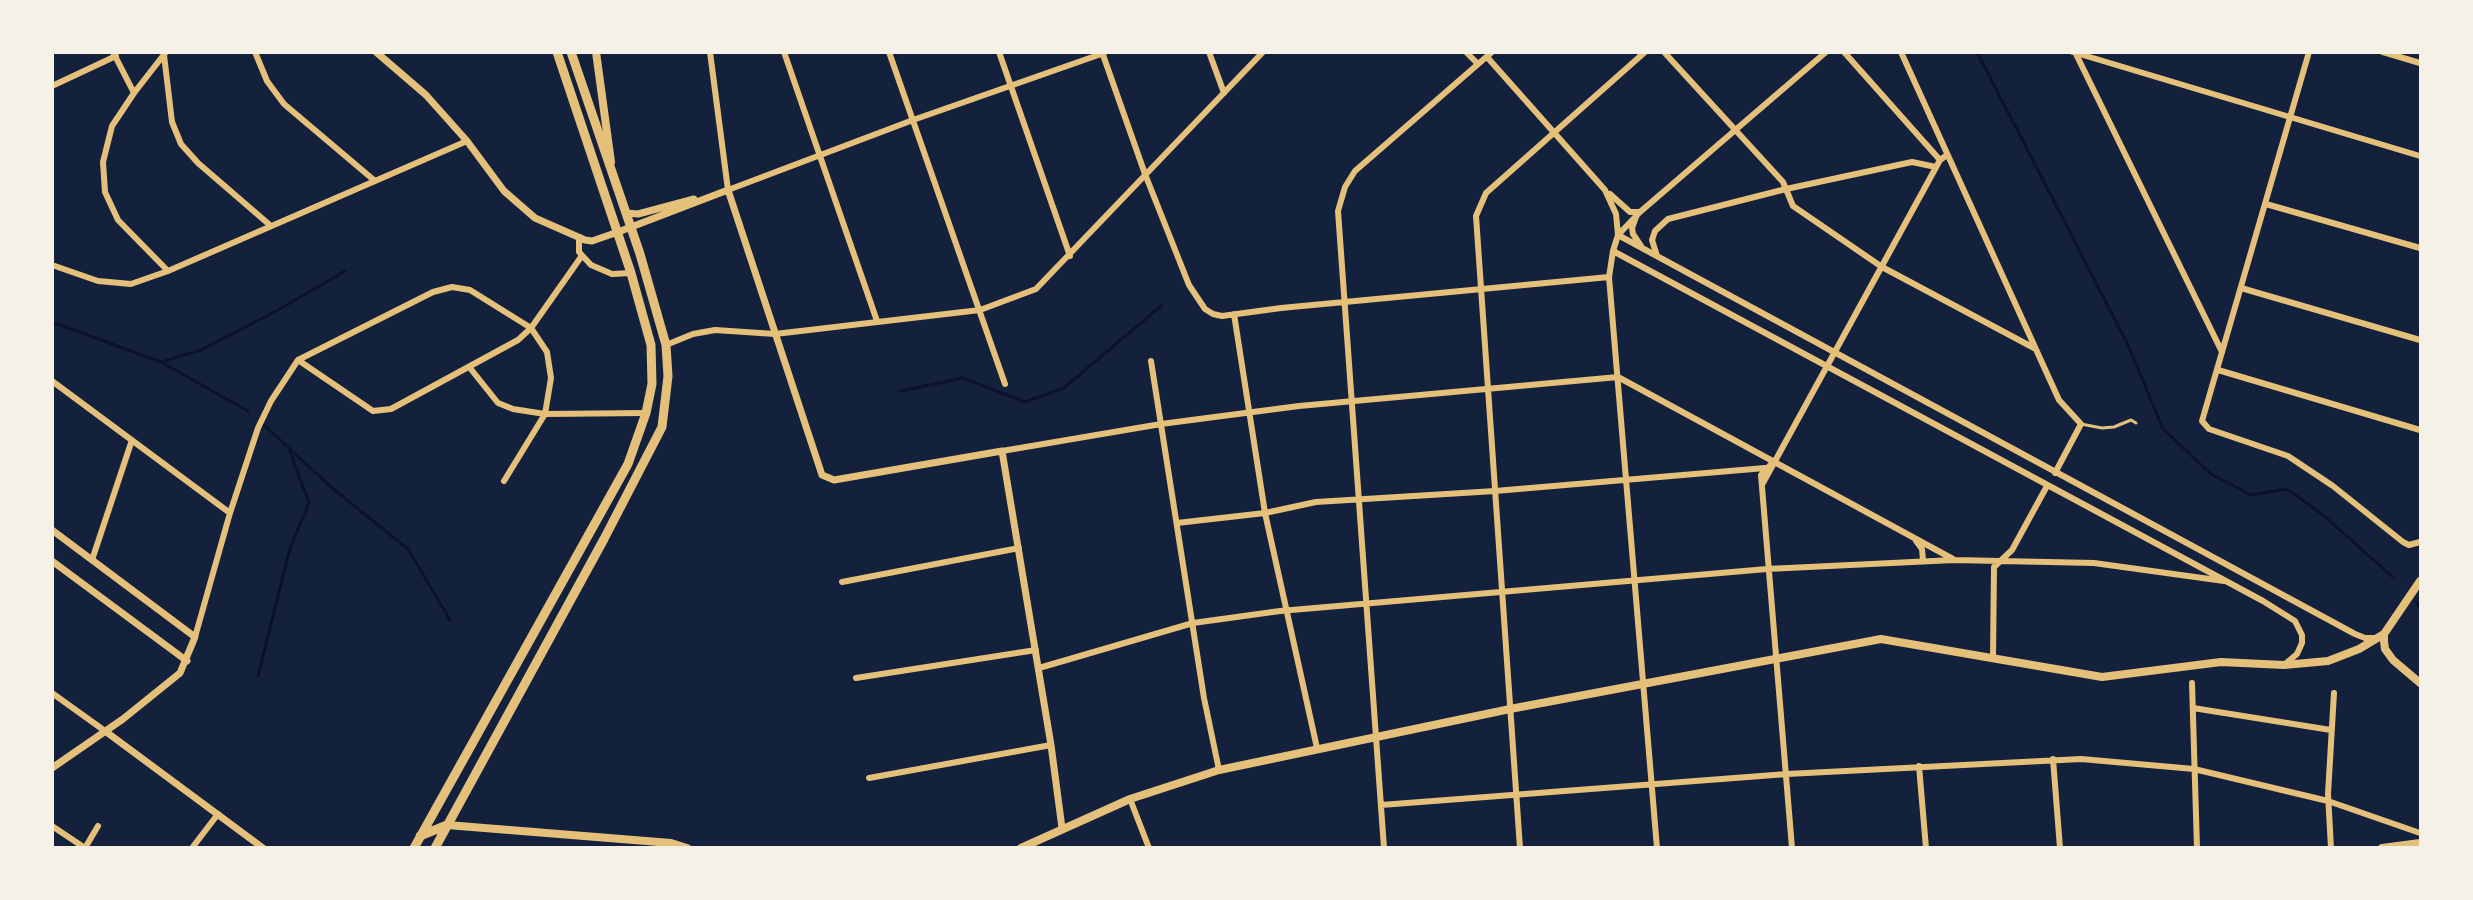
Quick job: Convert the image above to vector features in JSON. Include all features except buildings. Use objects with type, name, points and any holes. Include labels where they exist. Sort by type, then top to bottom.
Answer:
[{"type":"main road","points":[[414,848],[628,464],[646,413],[652,384],[651,345],[632,273],[556,52]]},
{"type":"main road","points":[[435,848],[604,539],[662,427],[668,376],[666,345],[613,172],[571,52]]},
{"type":"main road","points":[[596,52],[613,172]]},
{"type":"main road","points":[[1021,848],[1130,799],[1218,770],[1510,709],[1881,639],[2102,677],[2221,662],[2284,665],[2328,661],[2351,653],[2381,636],[2421,579]]},
{"type":"main road","points":[[2381,636],[2388,654],[2421,683]]},
{"type":"main road","points":[[454,810],[463,827]]},
{"type":"main road","points":[[420,837],[447,825],[671,843],[687,848]]},
{"type":"main road","points":[[2382,848],[2421,843]]},
{"type":"street","points":[[255,52],[267,81],[284,104],[375,181]]},
{"type":"street","points":[[376,52],[426,95],[467,141],[504,191],[535,218],[592,241],[913,120],[1103,53],[1144,174],[1189,285],[1205,309],[1213,314],[1234,314],[1610,277]]},
{"type":"street","points":[[784,52],[877,321]]},
{"type":"street","points":[[889,52],[1005,384]]},
{"type":"street","points":[[999,52],[1070,256]]},
{"type":"street","points":[[1209,52],[1224,93]]},
{"type":"street","points":[[666,345],[693,334],[715,330],[775,334],[981,310],[1036,289],[1263,52]]},
{"type":"street","points":[[1466,52],[1478,64]]},
{"type":"street","points":[[1520,848],[1475,226],[1482,198],[1645,52]]},
{"type":"street","points":[[1664,52],[1783,182],[1793,206],[1882,267],[2034,348]]},
{"type":"street","points":[[1618,235],[1640,212],[1734,129],[1826,52]]},
{"type":"street","points":[[1844,52],[1940,160]]},
{"type":"street","points":[[1901,52],[2059,400],[2081,423],[2055,473]]},
{"type":"street","points":[[2309,52],[2202,421],[2209,429],[2288,456],[2333,486],[2403,542],[2418,543]]},
{"type":"street","points":[[2383,52],[2421,63]]},
{"type":"street","points":[[712,53],[728,190],[822,475],[834,480],[1161,424],[1351,401],[1618,377],[1954,560]]},
{"type":"street","points":[[2074,53],[2421,156]]},
{"type":"street","points":[[2074,53],[2222,352]]},
{"type":"street","points":[[165,54],[172,122],[181,144],[198,162],[271,226]]},
{"type":"street","points":[[165,54],[134,93],[112,126],[103,162],[105,192],[118,220],[168,271]]},
{"type":"street","points":[[52,86],[115,55],[134,93]]},
{"type":"street","points":[[1384,848],[1360,499],[1343,303],[1338,211],[1345,187],[1356,171],[1489,55],[1554,134],[1605,190],[1630,212],[1640,212]]},
{"type":"street","points":[[52,266],[98,281],[131,284],[168,271],[467,141]]},
{"type":"street","points":[[1762,489],[1766,474],[1832,353],[1940,160],[1947,155]]},
{"type":"street","points":[[1659,258],[1652,247],[1652,240],[1655,231],[1668,219],[1786,189],[1912,162],[1936,167]]},
{"type":"street","points":[[626,213],[638,214],[728,190]]},
{"type":"street","points":[[1605,190],[1616,214],[1618,235],[1613,251],[1610,277],[1657,848]]},
{"type":"street","points":[[2266,204],[2421,248]]},
{"type":"street","points":[[1640,212],[1633,224],[1633,234],[1648,252]]},
{"type":"street","points":[[1618,235],[1832,353],[2355,634],[2365,638],[2381,636]]},
{"type":"street","points":[[579,237],[581,257],[603,272],[632,273]]},
{"type":"street","points":[[1613,251],[2263,601],[2295,621],[2302,635],[2302,643],[2297,654],[2284,665]]},
{"type":"street","points":[[298,360],[373,411],[391,409],[518,340],[531,327],[581,257]]},
{"type":"street","points":[[52,768],[105,731],[180,673],[187,661],[195,637],[230,513],[258,428],[298,360],[433,292],[452,287],[470,290],[531,327],[547,352],[551,378],[544,414],[504,481]]},
{"type":"street","points":[[2241,288],[2421,340]]},
{"type":"street","points":[[1234,314],[1265,513],[1317,748]]},
{"type":"street","points":[[1151,361],[1218,770]]},
{"type":"street","points":[[470,368],[498,403],[513,409],[544,414],[646,413]]},
{"type":"street","points":[[2218,370],[2421,430]]},
{"type":"street","points":[[52,381],[230,513]]},
{"type":"street","points":[[92,560],[132,440]]},
{"type":"street","points":[[1002,451],[1039,668],[1062,828]]},
{"type":"street","points":[[1773,461],[1761,475],[1767,569],[1777,658],[1792,848]]},
{"type":"street","points":[[1177,523],[1265,513],[1316,502],[1495,491],[1765,468]]},
{"type":"street","points":[[1993,658],[1994,567],[2012,550],[2047,486]]},
{"type":"street","points":[[52,530],[195,637]]},
{"type":"street","points":[[1913,538],[1922,549],[1923,560]]},
{"type":"street","points":[[842,582],[1019,548]]},
{"type":"street","points":[[1039,668],[1193,623],[1287,610],[1767,569],[1923,560],[2094,563],[2224,581]]},
{"type":"street","points":[[52,561],[187,661]]},
{"type":"street","points":[[2263,601],[2270,589]]},
{"type":"street","points":[[856,678],[1036,650]]},
{"type":"street","points":[[2192,683],[2197,848]]},
{"type":"street","points":[[52,693],[263,848]]},
{"type":"street","points":[[2331,848],[2328,801],[2334,693]]},
{"type":"street","points":[[2193,708],[2331,730]]},
{"type":"street","points":[[869,778],[1051,745]]},
{"type":"street","points":[[1380,805],[1787,774],[2053,759],[2194,770],[2328,801],[2421,833]]},
{"type":"street","points":[[2053,759],[2060,848]]},
{"type":"street","points":[[1919,766],[1926,848]]},
{"type":"street","points":[[1130,799],[1149,848]]},
{"type":"street","points":[[192,848],[218,814]]},
{"type":"street","points":[[52,826],[85,848],[98,826]]},
{"type":"lane","points":[[2081,423],[2102,428],[2114,427],[2131,420],[2136,423]]},
{"type":"waterway","points":[[1977,52],[2128,345],[2163,429],[2211,474],[2251,495],[2287,489],[2323,515],[2394,578]]},
{"type":"waterway","points":[[161,362],[201,350],[278,310],[345,271]]},
{"type":"waterway","points":[[901,391],[963,378],[1025,402],[1064,388],[1162,305]]},
{"type":"waterway","points":[[52,322],[161,362],[248,411]]},
{"type":"waterway","points":[[264,425],[332,488],[408,549],[450,620]]},
{"type":"waterway","points":[[258,676],[290,548],[309,503],[289,449]]},
{"type":"waterway","points":[[2416,602],[2420,608]]}]
